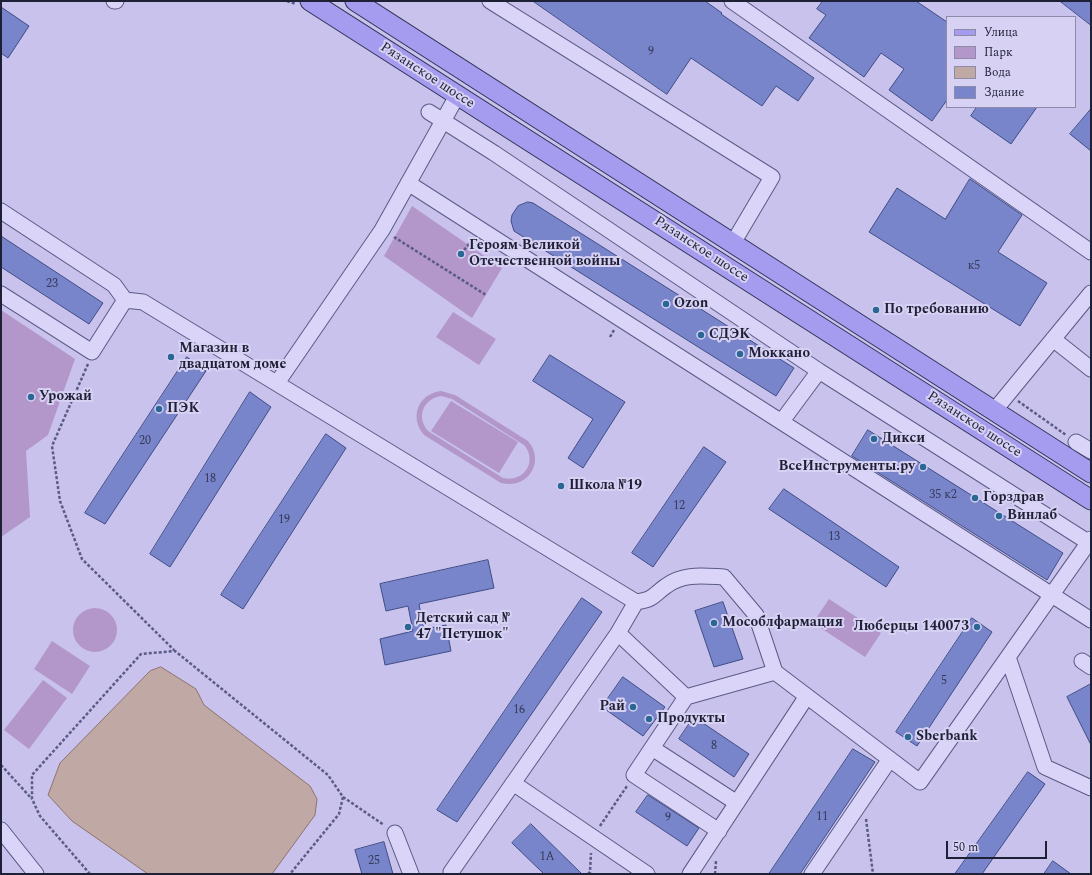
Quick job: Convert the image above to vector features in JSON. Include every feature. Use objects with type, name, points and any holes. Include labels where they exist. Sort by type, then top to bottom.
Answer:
[{"type":"main road","name":"Рязанское шоссе","points":[[310,1],[1091,500]]},
{"type":"main road","name":"Рязанское шоссе","points":[[355,1],[1091,473]]},
{"type":"street","points":[[490,1],[772,177],[733,243]]},
{"type":"street","points":[[732,1],[1091,252]]},
{"type":"street","points":[[277,383],[382,230],[457,96]]},
{"type":"street","points":[[1,212],[114,285],[125,300],[143,302],[636,602],[650,600],[667,585],[690,575],[724,577],[756,615],[775,672],[920,782],[1090,542],[819,371],[501,157],[429,112]]},
{"type":"street","points":[[408,183],[1091,620]]},
{"type":"street","points":[[994,411],[1091,293]]},
{"type":"street","points":[[1,294],[92,352],[125,300]]},
{"type":"street","points":[[1053,338],[1091,369]]},
{"type":"street","points":[[782,421],[819,371]]},
{"type":"street","points":[[1076,442],[1091,451]]},
{"type":"street","points":[[449,873],[618,633],[636,602]]},
{"type":"street","points":[[618,633],[686,697]]},
{"type":"street","points":[[1008,658],[1045,767],[1091,788]]},
{"type":"street","points":[[719,831],[634,775],[686,697],[775,672]]},
{"type":"street","points":[[690,874],[807,696]]},
{"type":"street","points":[[652,748],[737,803]]},
{"type":"street","points":[[812,874],[890,759]]},
{"type":"street","points":[[513,783],[647,874]]},
{"type":"street","points":[[1,830],[36,874]]},
{"type":"street","points":[[395,833],[411,874]]},
{"type":"path","points":[[382,230],[486,295]]},
{"type":"path","points":[[92,352],[52,446],[60,501],[82,559],[175,651],[328,775],[343,798],[395,833]]},
{"type":"path","points":[[32,799],[32,775],[141,654],[175,651]]},
{"type":"path","points":[[1,765],[32,799],[40,816],[90,874]]},
{"type":"path","points":[[588,874],[590,872],[592,837],[634,775]]},
{"type":"path","points":[[290,874],[339,814],[343,798]]},
{"type":"path","points":[[864,799],[873,874]]},
{"type":"green space","points":[[412,206],[502,268],[472,318],[384,256]]},
{"type":"green space","name":"Урожай","points":[[1,310],[75,359],[48,435],[26,451],[30,517],[1,537]]},
{"type":"green space","points":[[453,312],[496,339],[479,365],[436,337]]},
{"type":"green space","points":[[441,391],[455,395],[528,441],[533,449],[535,457],[531,472],[526,478],[519,482],[510,484],[501,483],[424,435],[419,428],[417,421],[418,407],[422,401],[433,393]],"holes":[[[441,396],[452,399],[524,445],[530,458],[527,469],[523,474],[511,479],[503,478],[428,431],[422,420],[423,409],[435,398]]]},
{"type":"green space","points":[[451,401],[518,442],[499,473],[431,431]]},
{"type":"green space","points":[[829,599],[881,633],[865,657],[813,623]]},
{"type":"green space","points":[[95,608],[107,612],[113,618],[117,630],[113,642],[107,648],[95,652],[83,648],[77,642],[73,630],[77,618],[83,612]]},
{"type":"green space","points":[[52,641],[90,666],[72,694],[34,669]]},
{"type":"green space","points":[[43,680],[67,698],[29,749],[4,730]]},
{"type":"water","points":[[161,667],[196,689],[204,705],[310,786],[317,799],[315,815],[272,874],[148,874],[72,821],[48,795],[60,763],[150,671]]},
{"type":"building","points":[[533,1],[705,1],[722,13],[721,14],[814,78],[798,101],[776,86],[762,106],[691,58],[667,94]]},
{"type":"building","points":[[823,1],[916,1],[946,21],[946,101],[932,121],[889,90],[904,69],[881,53],[864,77],[809,38],[826,15],[817,9]]},
{"type":"building","points":[[1060,1],[1091,1],[1091,25]]},
{"type":"building","points":[[1,7],[29,26],[8,58],[1,53]]},
{"type":"building","points":[[976,108],[1036,108],[1011,144],[971,116]]},
{"type":"building","points":[[1091,109],[1091,151],[1070,134]]},
{"type":"building","points":[[970,179],[1022,215],[998,252],[1047,283],[1020,326],[869,232],[897,188],[945,219]]},
{"type":"building","points":[[528,202],[533,203],[794,368],[776,396],[514,231],[511,221],[512,215],[518,206]]},
{"type":"building","points":[[1,236],[103,303],[89,324],[1,267]]},
{"type":"building","points":[[550,355],[625,402],[583,468],[568,458],[593,419],[533,381]]},
{"type":"building","points":[[187,357],[206,371],[105,524],[85,513]]},
{"type":"building","points":[[250,392],[271,407],[170,567],[150,554]]},
{"type":"building","points":[[868,430],[1063,553],[1047,580],[852,456]]},
{"type":"building","points":[[326,434],[346,448],[243,609],[221,595]]},
{"type":"building","points":[[704,447],[726,462],[653,567],[632,553]]},
{"type":"building","points":[[784,489],[899,567],[886,587],[769,509]]},
{"type":"building","points":[[488,560],[494,588],[419,604],[424,629],[446,625],[451,651],[385,665],[380,639],[413,631],[408,606],[386,611],[380,584]]},
{"type":"building","points":[[582,598],[602,612],[457,822],[437,810]]},
{"type":"building","points":[[723,602],[743,659],[714,667],[695,611]]},
{"type":"building","points":[[972,618],[992,632],[917,746],[896,732]]},
{"type":"building","name":"Рай","points":[[623,677],[665,707],[643,736],[602,707]]},
{"type":"building","points":[[1091,684],[1091,745],[1067,697]]},
{"type":"building","points":[[694,717],[749,754],[734,777],[679,739]]},
{"type":"building","points":[[853,749],[875,762],[800,874],[769,874]]},
{"type":"building","points":[[1028,772],[1045,784],[982,874],[955,874]]},
{"type":"building","points":[[648,795],[699,828],[687,846],[636,812]]},
{"type":"building","points":[[531,824],[582,874],[544,874],[512,843]]},
{"type":"building","points":[[384,842],[393,874],[362,874],[355,850]]},
{"type":"building","points":[[1053,861],[1071,874],[1044,874]]},
{"type":"place","name":"Героям Великой Отечественной войны","points":[[461,254]]},
{"type":"place","name":"Ozon","points":[[666,304]]},
{"type":"place","name":"По требованию","points":[[876,310]]},
{"type":"place","name":"СДЭК","points":[[701,335]]},
{"type":"place","name":"Моккано","points":[[740,354]]},
{"type":"place","name":"Магазин в двадцатом доме","points":[[171,357]]},
{"type":"place","name":"Урожай","points":[[31,397]]},
{"type":"place","name":"ПЭК","points":[[159,409]]},
{"type":"place","name":"Дикси","points":[[874,439]]},
{"type":"place","name":"ВсеИнструменты.ру","points":[[923,467]]},
{"type":"place","name":"Школа №19","points":[[561,486]]},
{"type":"place","name":"Горздрав","points":[[975,498]]},
{"type":"place","name":"Винлаб","points":[[999,516]]},
{"type":"place","name":"Мособлфармация","points":[[714,623]]},
{"type":"place","name":"Детский сад № 47 \"Петушок\"","points":[[408,627]]},
{"type":"place","name":"Люберцы 140073","points":[[977,627]]},
{"type":"place","name":"Рай","points":[[633,707]]},
{"type":"place","name":"Продукты","points":[[649,719]]},
{"type":"place","name":"Sberbank","points":[[908,737]]}]
